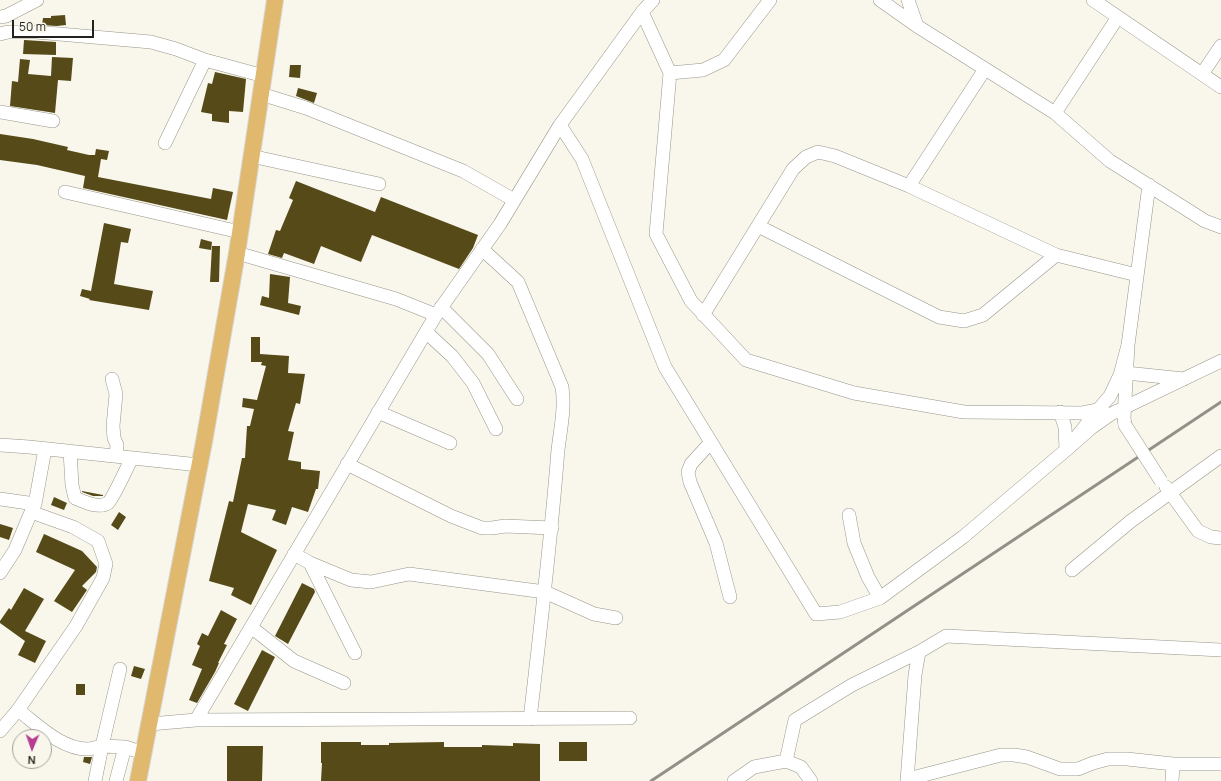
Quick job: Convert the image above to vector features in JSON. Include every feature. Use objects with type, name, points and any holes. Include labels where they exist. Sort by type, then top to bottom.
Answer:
[{"type":"main road","points":[[138,781],[199,465],[237,252],[275,0]]},
{"type":"street","points":[[0,18],[37,0]]},
{"type":"street","points":[[196,720],[439,311],[514,200],[560,125],[642,12],[653,0]]},
{"type":"street","points":[[670,73],[704,70],[724,60],[770,0]]},
{"type":"street","points":[[880,0],[918,26],[1055,113],[1110,160],[1206,221],[1221,227]]},
{"type":"street","points":[[908,0],[918,26]]},
{"type":"street","points":[[1093,0],[1221,87]]},
{"type":"street","points":[[642,12],[670,73],[656,234],[691,301],[746,360],[854,393],[964,412],[1082,413],[1098,410]]},
{"type":"street","points":[[1055,113],[1118,17]]},
{"type":"street","points":[[0,34],[8,32],[36,32],[151,42],[176,49],[205,60],[264,76]]},
{"type":"street","points":[[1202,74],[1221,46]]},
{"type":"street","points":[[165,143],[205,60]]},
{"type":"street","points":[[909,186],[985,69]]},
{"type":"street","points":[[261,94],[306,108],[463,171],[514,200]]},
{"type":"street","points":[[0,112],[53,121]]},
{"type":"street","points":[[560,125],[582,159],[665,367],[816,614],[840,612],[880,598],[963,537],[1091,428],[1111,414],[1221,361]]},
{"type":"street","points":[[703,315],[793,169],[806,157],[818,152],[835,156],[909,186],[1056,255],[1136,275]]},
{"type":"street","points":[[251,156],[379,184]]},
{"type":"street","points":[[1149,185],[1128,345],[1124,407],[1125,425],[1161,481],[1171,492],[1198,531],[1211,537],[1221,538]]},
{"type":"street","points":[[65,192],[240,232]]},
{"type":"street","points":[[758,226],[939,317],[964,321],[983,315],[1056,255]]},
{"type":"street","points":[[482,249],[518,282],[562,387],[563,406],[557,452],[552,528],[530,719]]},
{"type":"street","points":[[237,252],[439,311],[488,354],[518,399]]},
{"type":"street","points":[[426,332],[452,356],[474,383],[496,429]]},
{"type":"street","points":[[1066,450],[1110,396],[1117,382],[1128,345]]},
{"type":"street","points":[[1126,374],[1184,379]]},
{"type":"street","points":[[112,378],[116,394],[113,426],[114,438],[117,445],[116,456]]},
{"type":"street","points":[[378,412],[450,443]]},
{"type":"street","points":[[1060,412],[1065,427],[1066,450]]},
{"type":"street","points":[[711,442],[691,464],[688,472],[690,482],[716,543],[730,597]]},
{"type":"street","points":[[0,445],[199,465]]},
{"type":"street","points":[[0,573],[15,550],[33,508],[45,449]]},
{"type":"street","points":[[70,451],[72,485],[75,498],[83,502],[100,506],[110,501],[132,458]]},
{"type":"street","points":[[1072,570],[1131,521],[1221,456]]},
{"type":"street","points":[[347,464],[451,516],[482,528],[505,526],[552,528]]},
{"type":"street","points":[[0,499],[33,508],[98,541],[106,564],[103,578],[76,626],[18,710],[0,731]]},
{"type":"street","points":[[849,515],[854,543],[868,577],[880,598]]},
{"type":"street","points":[[294,554],[310,564],[351,580],[371,582],[409,574],[544,592],[594,614],[616,618]]},
{"type":"street","points":[[310,564],[355,653]]},
{"type":"street","points":[[251,627],[294,662],[344,683]]},
{"type":"street","points":[[786,761],[795,720],[852,686],[919,652],[946,636],[1221,650]]},
{"type":"street","points":[[919,652],[915,675],[907,780],[1001,755],[1027,757],[1060,769],[1078,769],[1108,759],[1127,759],[1173,764],[1221,764]]},
{"type":"street","points":[[95,781],[120,669]]},
{"type":"street","points":[[18,710],[46,732],[68,745],[88,749],[102,746],[125,747],[144,753]]},
{"type":"street","points":[[150,724],[196,720],[630,718]]},
{"type":"street","points":[[116,781],[125,747]]},
{"type":"street","points":[[734,781],[754,767],[786,761],[801,767],[811,781]]},
{"type":"street","points":[[1172,781],[1173,764]]},
{"type":"building","points":[[65,15],[66,25],[42,25],[43,18]]},
{"type":"building","points":[[24,40],[56,42],[56,55],[23,54]]},
{"type":"building","points":[[52,57],[73,58],[71,81],[58,80],[55,113],[10,106],[12,81],[18,82],[20,59],[30,60],[28,74],[51,76]]},
{"type":"building","points":[[290,65],[301,65],[300,78],[289,77]]},
{"type":"building","points":[[215,72],[246,79],[243,112],[229,111],[229,123],[212,121],[212,114],[201,112],[208,83],[212,84]]},
{"type":"building","points":[[298,88],[317,93],[314,103],[296,96]]},
{"type":"building","points":[[0,134],[33,139],[68,147],[67,150],[89,155],[95,155],[96,149],[109,151],[107,160],[101,159],[98,177],[211,199],[213,188],[233,192],[227,220],[83,188],[85,176],[37,165],[0,160]]},
{"type":"building","points":[[296,181],[375,212],[381,197],[478,235],[473,248],[459,269],[372,235],[361,262],[321,246],[314,264],[284,253],[282,258],[268,254],[276,230],[280,231],[293,200],[289,198]]},
{"type":"building","points":[[104,223],[131,229],[128,243],[121,242],[114,284],[153,291],[149,310],[89,300],[90,299],[80,296],[82,289],[91,291]]},
{"type":"building","points":[[201,239],[212,242],[211,250],[199,248]]},
{"type":"building","points":[[212,246],[220,246],[219,282],[210,282]]},
{"type":"building","points":[[270,274],[290,277],[288,303],[301,306],[299,315],[260,305],[262,296],[269,298]]},
{"type":"building","points":[[251,337],[260,337],[260,354],[289,356],[288,373],[305,374],[300,404],[296,403],[288,431],[294,432],[288,460],[301,462],[301,469],[320,471],[318,489],[316,489],[308,512],[292,507],[286,525],[272,520],[276,510],[248,504],[241,532],[277,550],[251,605],[231,595],[234,588],[209,581],[229,501],[233,502],[242,458],[245,458],[247,426],[250,426],[254,409],[242,407],[243,398],[257,400],[266,366],[261,365],[262,362],[251,362]]},
{"type":"building","points":[[82,491],[103,495],[103,496],[93,496]]},
{"type":"building","points":[[54,497],[67,503],[64,510],[51,505]]},
{"type":"building","points":[[119,512],[126,517],[118,530],[111,525]]},
{"type":"building","points":[[0,524],[13,528],[9,540],[0,537]]},
{"type":"building","points":[[44,534],[82,551],[97,567],[96,572],[82,586],[87,590],[72,612],[54,601],[75,570],[36,552]]},
{"type":"building","points":[[302,583],[314,589],[315,592],[288,644],[275,636]]},
{"type":"building","points":[[24,588],[44,599],[25,631],[46,641],[35,663],[18,655],[25,641],[0,623],[9,608],[11,610]]},
{"type":"building","points":[[221,610],[237,619],[224,644],[227,645],[215,672],[197,703],[189,700],[202,669],[192,665],[200,646],[197,644],[202,633],[208,636]]},
{"type":"building","points":[[262,650],[275,657],[248,711],[234,704]]},
{"type":"building","points":[[134,666],[145,669],[141,679],[131,676]]},
{"type":"building","points":[[76,684],[85,684],[85,695],[76,695]]},
{"type":"building","points":[[321,742],[361,742],[361,745],[389,745],[389,743],[444,742],[444,747],[482,747],[482,745],[513,746],[513,743],[540,744],[540,781],[321,781]]},
{"type":"building","points":[[559,742],[587,742],[587,761],[559,761]]},
{"type":"building","points":[[227,746],[263,746],[262,781],[227,781]]},
{"type":"building","points":[[84,757],[92,757],[90,764],[83,762]]},
{"type":"railway","points":[[651,781],[1221,402]]}]
